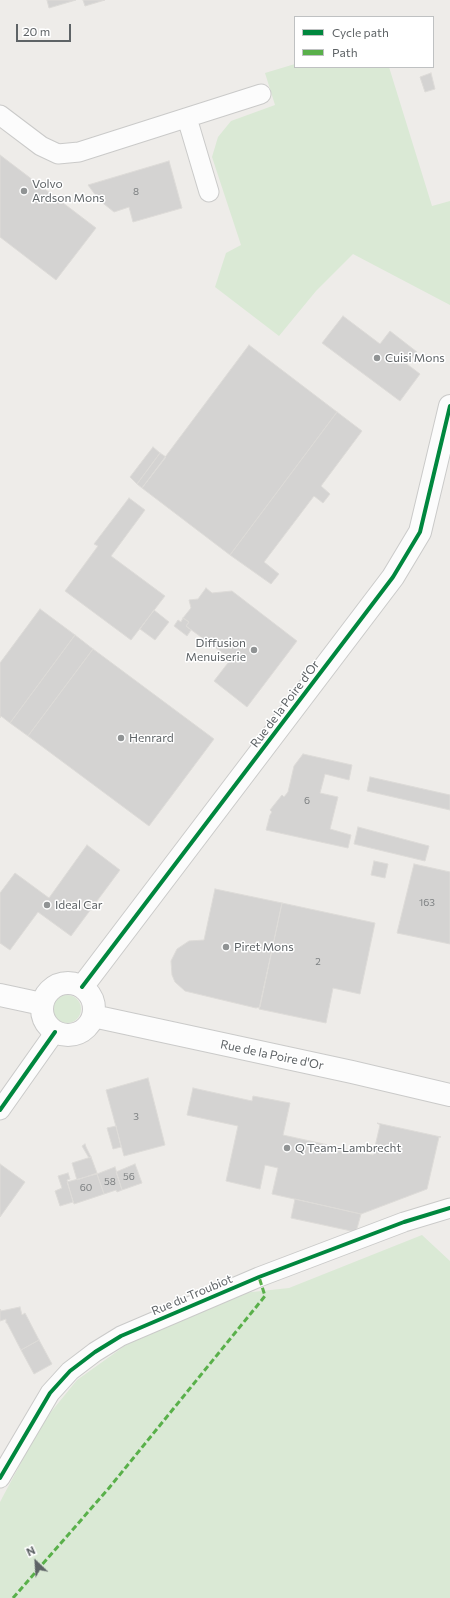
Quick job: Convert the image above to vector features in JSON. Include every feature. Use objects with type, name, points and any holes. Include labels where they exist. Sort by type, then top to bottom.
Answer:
[{"type":"street","points":[[0,115],[41,146],[58,154],[79,152],[261,94]]},
{"type":"street","points":[[187,118],[209,192]]},
{"type":"street","name":"Rue de la Poire d'Or","points":[[82,987],[393,577],[420,532],[450,406]]},
{"type":"street","points":[[66,982],[74,983],[82,987],[89,992],[93,1000],[94,1008],[90,1023],[85,1029],[78,1033],[62,1035],[48,1027],[42,1012],[42,1004],[47,992],[58,984],[66,982]]},
{"type":"street","points":[[0,994],[42,1004]]},
{"type":"street","name":"Rue de la Poire d'Or","points":[[93,1016],[344,1070],[450,1095]]},
{"type":"street","points":[[0,1110],[55,1032]]},
{"type":"street","name":"Rue du Troubiot","points":[[0,1478],[50,1393],[70,1371],[95,1352],[121,1336],[266,1275],[404,1222],[450,1208]]},
{"type":"green space","points":[[294,64],[294,68],[389,68],[432,206],[450,201],[450,305],[353,254],[316,291],[279,336],[215,287],[226,253],[241,245],[212,157],[218,137],[231,121],[275,105],[265,73]]},
{"type":"green space","points":[[67,995],[77,999],[81,1009],[77,1019],[67,1023],[57,1019],[53,1009],[57,999]]},
{"type":"green space","points":[[422,1235],[450,1261],[450,1598],[0,1598],[0,1502],[42,1423],[77,1380],[126,1345],[243,1293],[289,1288]]},
{"type":"building","points":[[47,0],[76,0],[49,8]]},
{"type":"building","points":[[83,0],[105,0],[85,6]]},
{"type":"building","points":[[431,73],[435,89],[425,92],[420,77]]},
{"type":"building","name":"Volvo Ardson Mons","points":[[0,155],[96,228],[56,280],[0,237]]},
{"type":"building","points":[[169,161],[182,208],[133,222],[129,207],[114,212],[99,200],[88,185]]},
{"type":"building","name":"Cuisi Mons","points":[[343,316],[380,344],[390,331],[417,352],[407,364],[420,374],[400,401],[322,343]]},
{"type":"building","points":[[249,345],[337,412],[230,555],[142,488]]},
{"type":"building","points":[[337,412],[362,431],[321,486],[330,494],[323,503],[314,496],[264,562],[279,574],[271,584],[230,555]]},
{"type":"building","points":[[153,447],[160,453],[137,484],[130,477]]},
{"type":"building","points":[[160,453],[166,457],[142,488],[137,484]]},
{"type":"building","points":[[129,498],[145,510],[111,556],[165,596],[131,640],[65,591],[98,546],[94,544]]},
{"type":"building","name":"Diffusion Menuiserie","points":[[206,588],[212,593],[232,591],[297,641],[247,707],[214,681],[231,659],[186,626],[189,622],[183,618],[191,608],[189,600],[198,599]]},
{"type":"building","points":[[40,609],[75,635],[10,723],[1,716],[0,718],[0,663]]},
{"type":"building","points":[[154,610],[169,622],[155,640],[140,629]]},
{"type":"building","points":[[183,618],[189,622],[186,626],[191,630],[187,636],[174,626],[178,620],[181,622]]},
{"type":"building","points":[[75,635],[93,649],[28,736],[10,723]]},
{"type":"building","name":"Henrard","points":[[93,649],[214,739],[149,826],[28,736]]},
{"type":"building","points":[[303,754],[352,765],[349,780],[325,774],[320,793],[338,797],[330,829],[351,835],[348,848],[266,830],[272,812],[270,810],[282,795],[284,797],[288,792],[294,766]]},
{"type":"building","points":[[370,777],[450,795],[450,810],[367,791]]},
{"type":"building","points":[[358,827],[429,846],[425,861],[354,844]]},
{"type":"building","name":"Ideal Car","points":[[87,845],[120,870],[71,936],[38,912],[10,950],[0,943],[0,893],[15,873],[49,898]]},
{"type":"building","points":[[374,861],[388,864],[385,878],[371,875]]},
{"type":"building","points":[[414,864],[450,872],[450,944],[397,933]]},
{"type":"building","name":"Piret Mons","points":[[215,889],[282,903],[260,1007],[256,1008],[185,991],[175,982],[172,975],[171,961],[177,949],[189,941],[204,940]]},
{"type":"building","points":[[282,903],[375,923],[360,994],[333,988],[326,1023],[259,1009]]},
{"type":"building","points":[[148,1078],[165,1145],[124,1156],[106,1090]]},
{"type":"building","name":"Q Team-Lambrecht","points":[[193,1088],[252,1101],[253,1096],[290,1103],[283,1135],[373,1155],[380,1125],[377,1123],[441,1137],[439,1137],[427,1189],[361,1214],[272,1194],[278,1168],[265,1165],[260,1189],[226,1181],[238,1126],[187,1115]]},
{"type":"building","points":[[116,1126],[121,1147],[113,1149],[107,1128]]},
{"type":"building","points":[[85,1144],[91,1157],[89,1158],[82,1146]]},
{"type":"building","points":[[91,1157],[97,1173],[77,1180],[72,1163]]},
{"type":"building","points":[[0,1164],[25,1182],[0,1217]]},
{"type":"building","points":[[135,1164],[142,1183],[122,1190],[116,1172]]},
{"type":"building","points":[[115,1167],[122,1190],[117,1192],[116,1190],[104,1194],[97,1174]]},
{"type":"building","points":[[68,1173],[70,1179],[67,1180],[73,1202],[60,1206],[55,1191],[62,1188],[58,1176]]},
{"type":"building","points":[[97,1174],[104,1194],[74,1204],[67,1182]]},
{"type":"building","points":[[295,1199],[361,1214],[356,1232],[291,1218]]},
{"type":"building","points":[[20,1307],[22,1315],[25,1313],[39,1340],[21,1350],[6,1323],[6,1319],[0,1321],[0,1309],[1,1311]]},
{"type":"building","points":[[39,1340],[52,1364],[34,1374],[21,1350]]},
{"type":"marked path","points":[[13,1598],[109,1488],[265,1296],[259,1277]]},
{"type":"cycle path","points":[[82,987],[393,577],[420,532],[450,406]]},
{"type":"cycle path","points":[[0,1110],[55,1032]]},
{"type":"cycle path","points":[[0,1478],[50,1393],[70,1371],[95,1352],[121,1336],[259,1277],[404,1222],[450,1208]]},
{"type":"place","name":"Volvo Ardson Mons","points":[[24,191]]},
{"type":"place","name":"Cuisi Mons","points":[[377,358]]},
{"type":"place","name":"Diffusion Menuiserie","points":[[254,650]]},
{"type":"place","name":"Henrard","points":[[121,738]]},
{"type":"place","name":"Ideal Car","points":[[47,905]]},
{"type":"place","name":"Piret Mons","points":[[226,947]]},
{"type":"place","name":"Q Team-Lambrecht","points":[[287,1148]]}]
